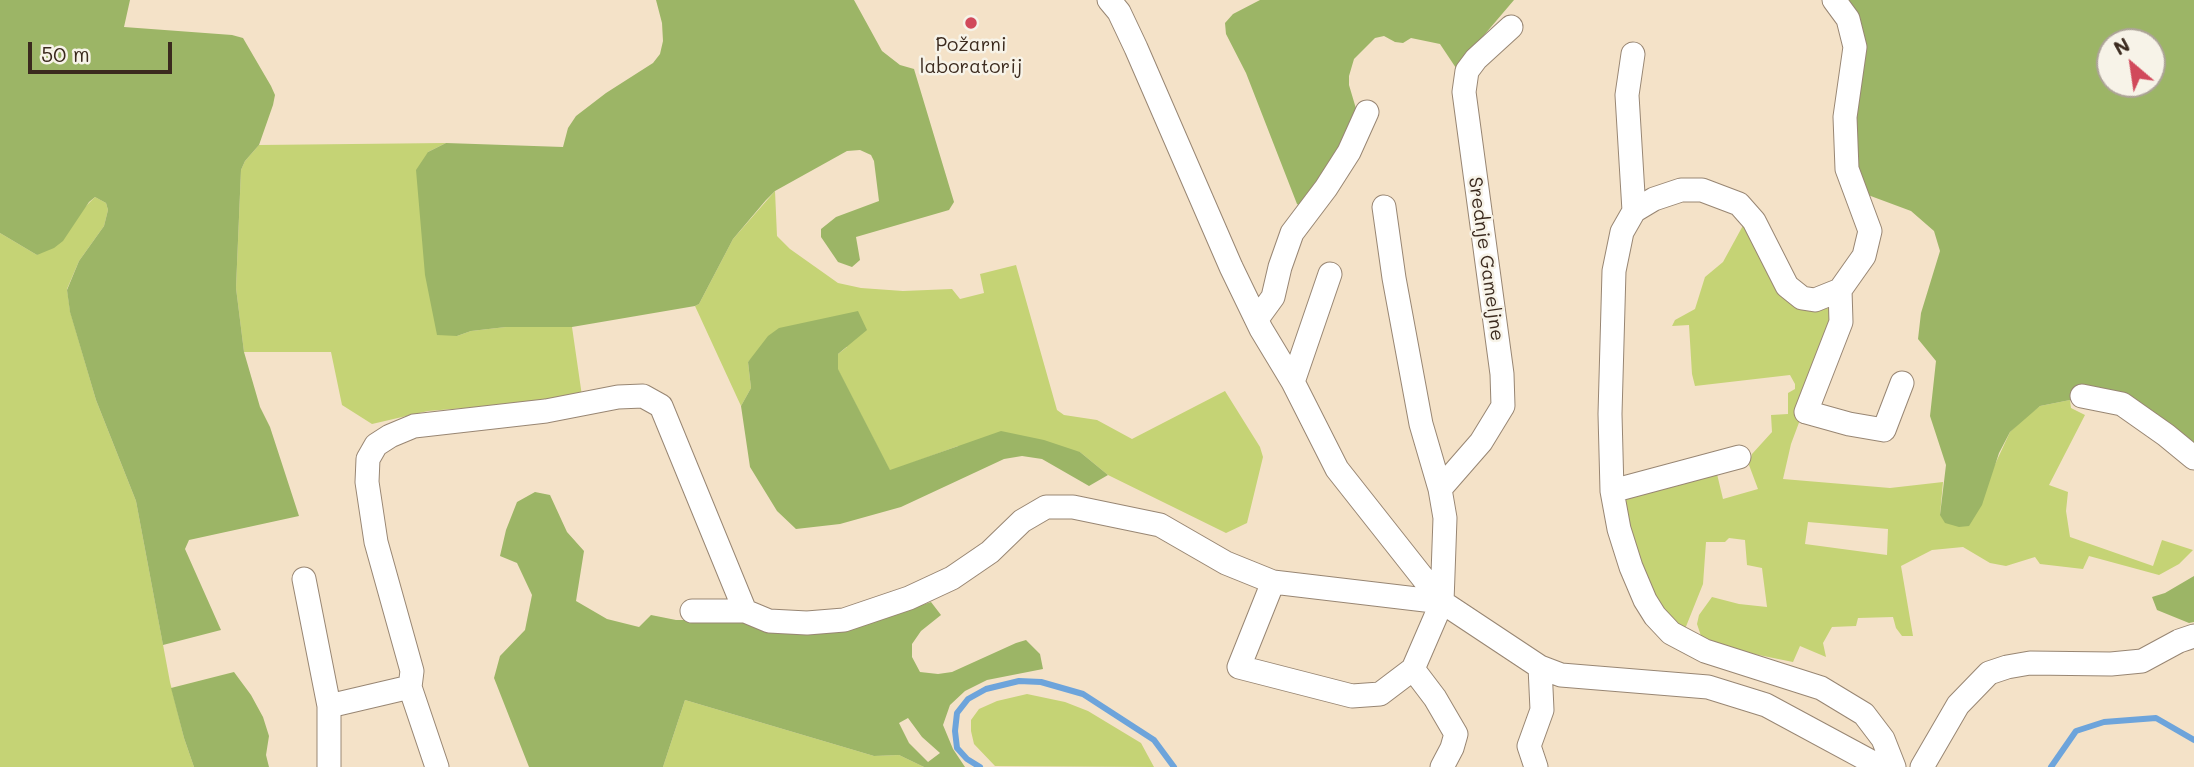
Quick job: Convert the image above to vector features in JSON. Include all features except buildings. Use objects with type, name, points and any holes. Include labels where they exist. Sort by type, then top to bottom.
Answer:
[{"type":"street","points":[[1109,0],[1119,12],[1261,329],[1293,382],[1338,469],[1442,601],[1540,667],[1561,676],[1708,687],[1766,705],[1881,767]]},
{"type":"street","points":[[1834,0],[1848,19],[1855,47],[1844,117],[1847,169],[1870,231],[1864,256],[1840,290],[1815,300],[1802,298],[1787,286],[1754,221],[1739,204],[1702,190],[1681,190],[1654,199],[1634,211],[1622,232],[1614,271],[1610,414],[1612,491],[1619,529],[1631,567],[1655,616],[1671,633],[1705,651],[1821,688],[1864,714],[1883,739],[1894,767]]},
{"type":"street","name":"Srednje Gameljne","points":[[1440,489],[1481,442],[1503,406],[1503,382],[1464,92],[1468,71],[1476,59],[1511,27]]},
{"type":"street","points":[[1633,54],[1627,95],[1634,211]]},
{"type":"street","points":[[1258,319],[1273,296],[1279,267],[1292,233],[1349,152],[1367,112]]},
{"type":"street","points":[[1273,582],[1239,667],[1352,696],[1380,694],[1413,669],[1442,601],[1445,519],[1419,410],[1394,278],[1384,207]]},
{"type":"street","points":[[1293,382],[1330,274]]},
{"type":"street","points":[[1840,290],[1842,322],[1806,412],[1849,424],[1884,429],[1902,383]]},
{"type":"street","points":[[437,767],[410,687],[412,671],[376,542],[367,482],[368,459],[376,445],[390,436],[414,426],[546,411],[618,397],[643,396],[661,406],[745,611]]},
{"type":"street","points":[[2082,396],[2122,404],[2194,458]]},
{"type":"street","points":[[1612,491],[1739,457]]},
{"type":"street","points":[[692,611],[745,611],[769,621],[807,623],[844,620],[909,598],[952,578],[989,552],[1022,521],[1046,508],[1073,507],[1160,525],[1226,563],[1273,582],[1442,601]]},
{"type":"street","points":[[304,579],[329,706],[329,767]]},
{"type":"street","points":[[1922,767],[1958,705],[1989,673],[2030,663],[2111,664],[2142,661],[2194,636]]},
{"type":"street","points":[[1536,767],[1529,746],[1542,710],[1540,667]]},
{"type":"street","points":[[1413,669],[1435,698],[1456,734],[1442,767]]},
{"type":"street","points":[[329,706],[410,687]]},
{"type":"green space","points":[[0,0],[130,0],[124,27],[243,38],[275,95],[259,145],[241,170],[236,288],[244,352],[260,407],[270,427],[299,516],[189,540],[185,549],[221,630],[163,645],[136,501],[96,400],[70,312],[67,290],[79,261],[104,226],[108,210],[106,203],[95,197],[63,241],[37,255],[0,233]]},
{"type":"green space","points":[[656,0],[854,0],[882,51],[900,65],[914,69],[954,202],[949,210],[856,237],[860,260],[852,267],[838,262],[821,237],[821,229],[836,217],[879,201],[871,155],[860,150],[847,151],[775,191],[766,200],[733,239],[699,304],[695,306],[572,327],[506,327],[471,331],[457,336],[437,335],[425,275],[416,170],[428,152],[446,143],[563,147],[568,128],[576,116],[653,63],[660,54],[663,41],[662,23]]},
{"type":"green space","points":[[1260,0],[1514,0],[1456,68],[1440,44],[1411,38],[1403,43],[1384,36],[1375,38],[1354,59],[1349,76],[1357,112],[1329,171],[1302,207],[1297,204],[1246,73],[1226,34],[1225,23],[1233,14]]},
{"type":"green space","points":[[1843,0],[2194,0],[2194,448],[2102,404],[2070,400],[2040,406],[2010,432],[1999,453],[1982,505],[1969,526],[1959,527],[1945,523],[1940,515],[1946,465],[1930,416],[1936,361],[1918,339],[1921,313],[1940,251],[1934,231],[1911,211],[1868,195],[1857,168]]},
{"type":"green space","points":[[446,143],[428,152],[457,336],[471,331],[506,327],[572,327],[582,396],[428,411],[372,424],[342,405],[331,352],[244,352],[236,288],[241,170],[259,145]]},
{"type":"green space","points":[[775,191],[777,236],[790,249],[838,283],[861,288],[903,291],[952,289],[960,299],[984,293],[980,274],[1016,265],[1057,410],[1064,415],[1097,420],[1132,439],[1225,391],[1260,447],[1263,457],[1247,523],[1226,533],[1108,475],[1080,452],[958,446],[890,471],[838,370],[838,354],[847,347],[753,357],[748,362],[751,388],[741,406],[695,306],[699,304],[733,239]]},
{"type":"green space","points":[[95,197],[106,203],[108,210],[104,226],[79,261],[67,289],[70,311],[96,400],[136,501],[170,682],[194,767],[0,767],[0,233],[37,255]]},
{"type":"green space","points":[[1746,220],[1818,311],[1832,307],[1838,318],[1791,444],[1783,479],[1890,488],[1943,482],[1940,515],[1991,473],[2010,432],[2024,418],[2040,406],[2070,400],[2071,408],[2085,415],[2049,485],[2068,492],[2066,511],[2070,537],[2153,566],[2162,540],[2193,550],[2179,564],[2159,575],[2089,556],[2083,569],[2040,564],[2035,557],[2006,566],[1990,563],[1963,547],[1932,550],[1901,566],[1913,636],[1902,636],[1893,617],[1858,618],[1856,626],[1832,627],[1823,643],[1826,657],[1800,646],[1793,662],[1734,650],[1701,636],[1697,624],[1699,615],[1712,597],[1767,607],[1762,568],[1747,565],[1745,540],[1729,538],[1725,542],[1706,542],[1703,584],[1685,629],[1660,608],[1642,571],[1622,495],[1717,474],[1723,499],[1758,489],[1749,465],[1752,454],[1772,432],[1771,415],[1788,414],[1788,393],[1795,389],[1790,375],[1695,386],[1689,325],[1672,326],[1675,320],[1695,309],[1705,277],[1723,262]],"holes":[[[1808,522],[1888,529],[1887,555],[1805,544]]]},
{"type":"green space","points":[[858,311],[867,330],[838,354],[838,369],[890,470],[1001,431],[1044,440],[1080,452],[1108,475],[1089,486],[1042,459],[1022,456],[1004,459],[901,507],[840,524],[796,529],[777,511],[750,467],[741,406],[751,388],[748,362],[768,336],[779,328]]},
{"type":"green space","points":[[535,492],[550,495],[567,532],[584,551],[576,601],[607,619],[639,627],[651,615],[676,620],[876,620],[931,602],[941,615],[921,631],[912,644],[912,657],[920,672],[952,672],[1026,640],[1040,654],[1043,669],[987,680],[965,691],[950,705],[943,725],[953,749],[965,767],[924,767],[899,755],[874,756],[685,700],[663,767],[529,767],[494,678],[500,656],[525,630],[532,595],[517,563],[500,556],[517,502]],"holes":[[[908,718],[922,737],[940,753],[928,762],[909,743],[899,723]]]},
{"type":"green space","points":[[2194,576],[2194,622],[2189,623],[2157,610],[2152,597],[2165,593]]},
{"type":"green space","points":[[234,672],[263,717],[269,736],[266,755],[269,767],[194,767],[171,688]]},
{"type":"green space","points":[[1027,694],[1065,702],[1088,711],[1141,743],[1154,767],[995,766],[974,744],[971,720],[979,709],[997,701]]},
{"type":"green space","points":[[685,700],[874,756],[899,755],[924,767],[663,767]]},
{"type":"waterway","points":[[980,767],[967,759],[957,748],[957,713],[968,699],[986,689],[1019,681],[1041,682],[1083,694],[1154,740],[1174,767]]},
{"type":"waterway","points":[[2051,767],[2076,731],[2104,722],[2156,718],[2194,740]]},
{"type":"place","name":"Požarni laboratorij","points":[[971,23]]}]
